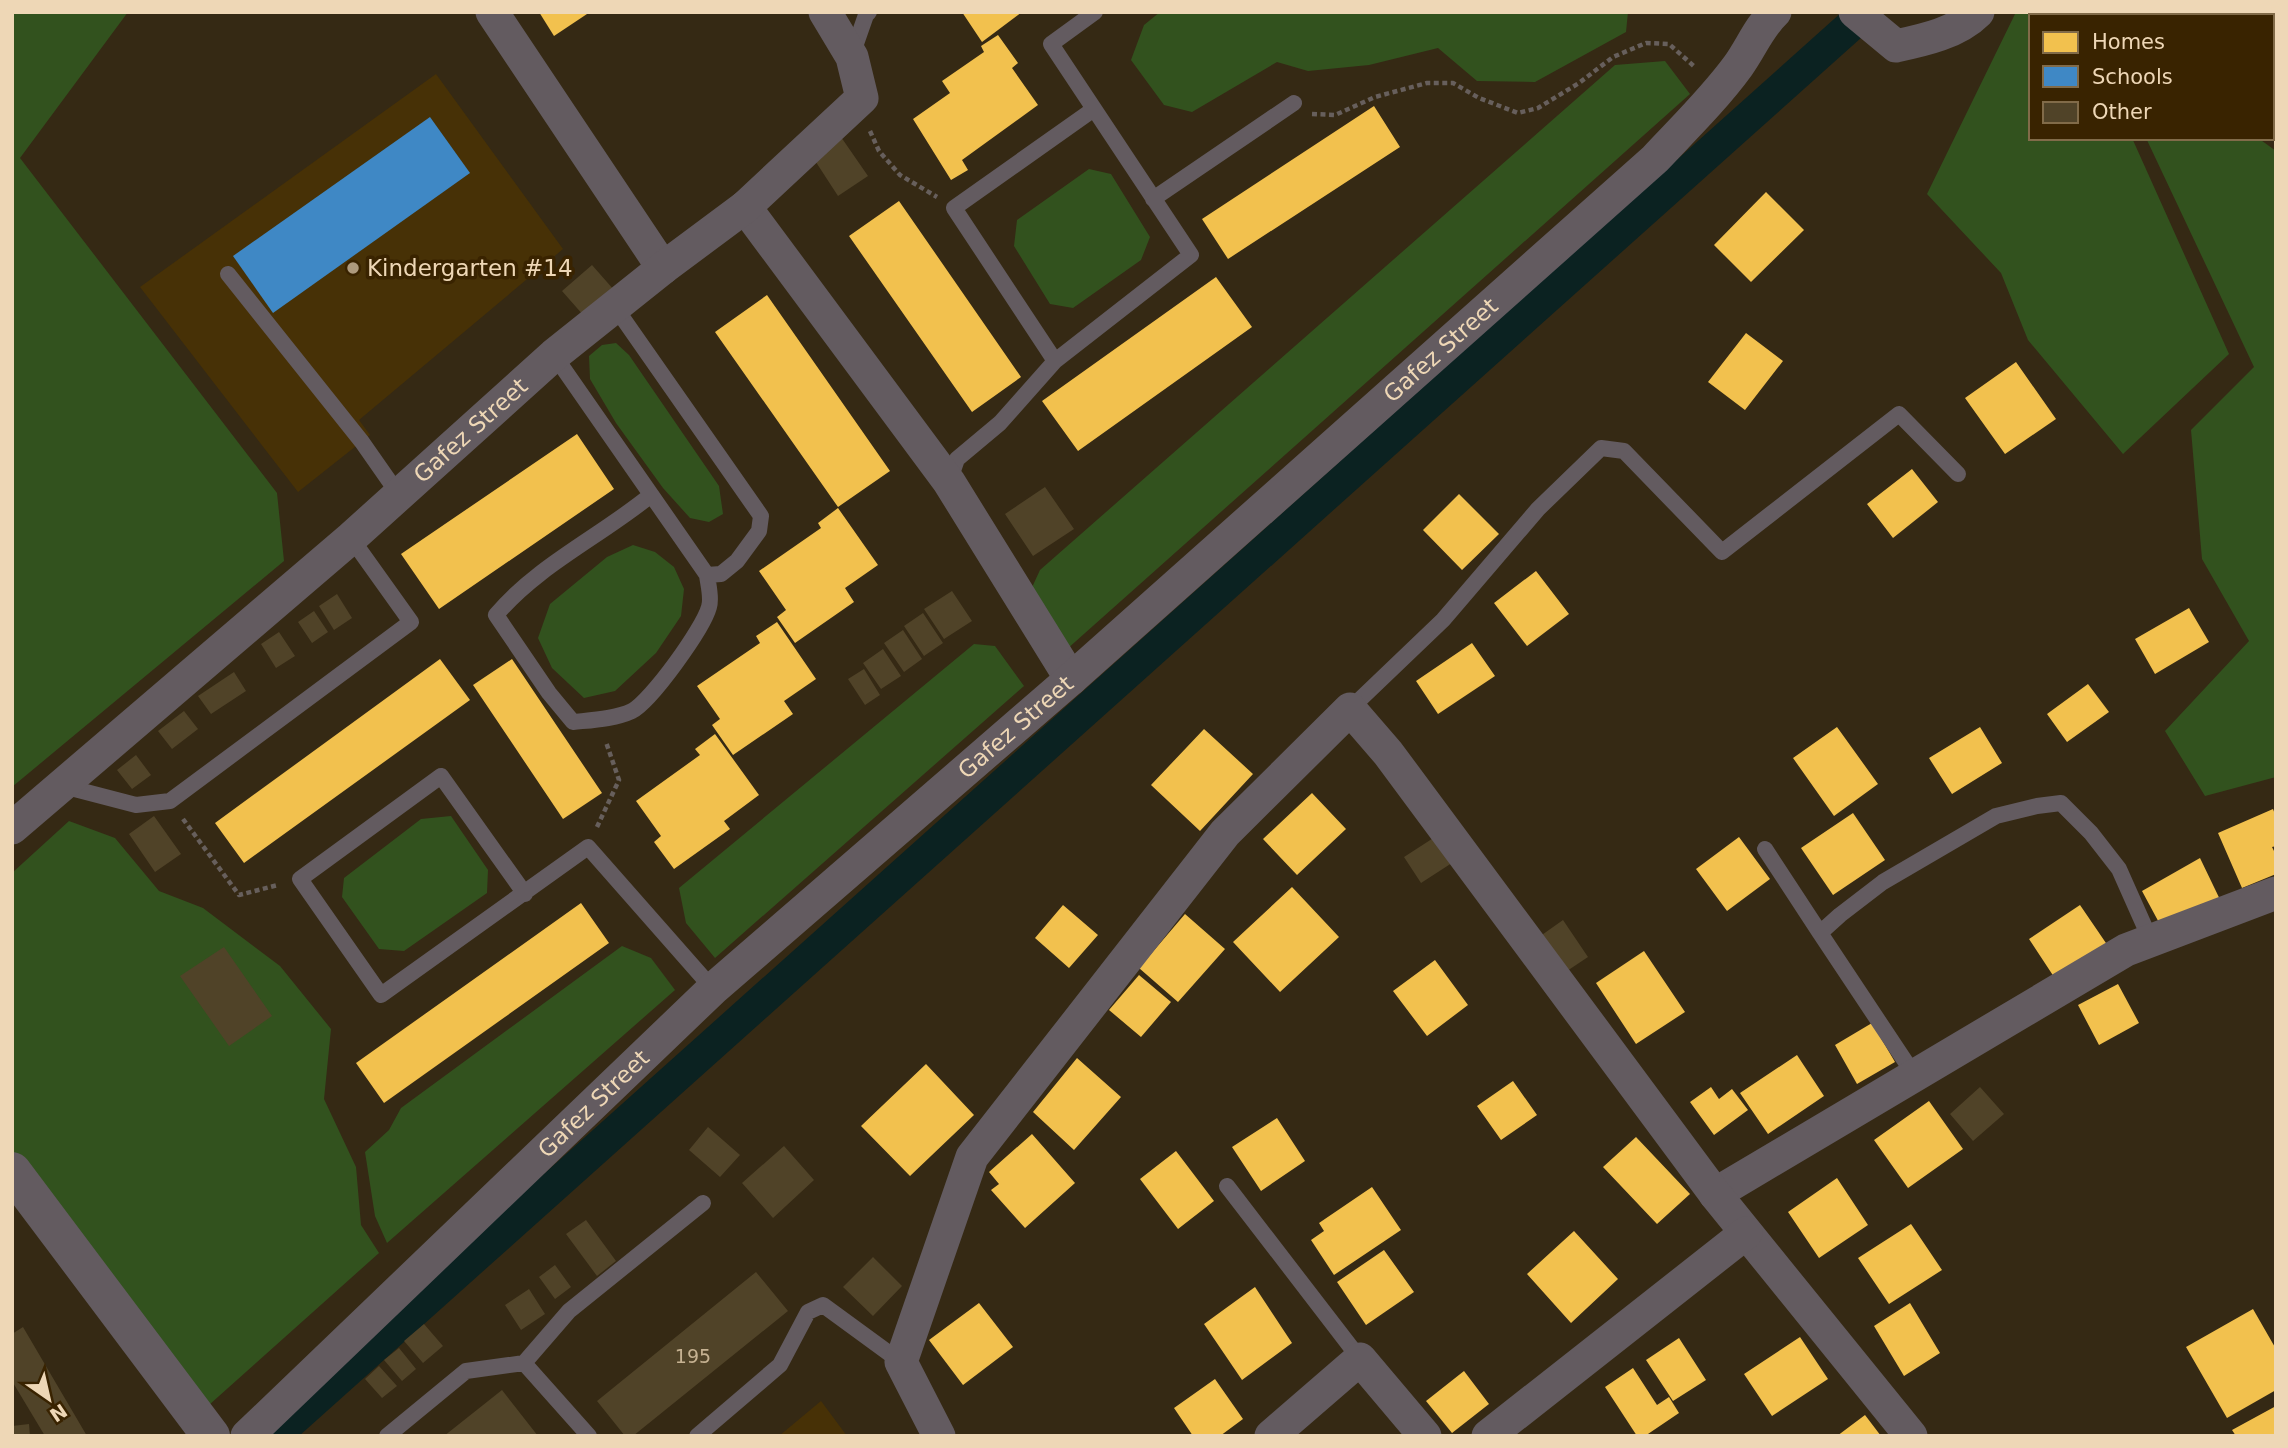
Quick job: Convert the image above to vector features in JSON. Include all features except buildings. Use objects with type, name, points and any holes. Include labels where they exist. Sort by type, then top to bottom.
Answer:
[{"type":"street","points":[[492,12],[663,268]]},
{"type":"street","name":"Gafez Street","points":[[12,828],[351,538],[554,355],[745,207],[862,98],[852,57],[825,12]]},
{"type":"street","name":"Gafez Street","points":[[247,1436],[713,989],[1071,678],[1655,159],[1737,66],[1775,12]]},
{"type":"street","points":[[1865,21],[1896,46],[1928,40],[1969,21],[1978,12]]},
{"type":"street","points":[[745,207],[949,482],[1071,678]]},
{"type":"street","points":[[939,1436],[901,1362],[972,1157],[1225,833],[1350,709],[1388,753],[1715,1194],[1911,1436]]},
{"type":"street","points":[[1715,1194],[2126,950],[2276,893]]},
{"type":"street","points":[[15,1179],[211,1436]]},
{"type":"street","points":[[1488,1436],[1746,1233]]},
{"type":"street","points":[[1271,1436],[1360,1359],[1425,1436]]},
{"type":"lane","points":[[852,57],[869,12]]},
{"type":"lane","points":[[949,482],[957,459],[1000,423],[1055,361],[1191,255],[1051,44],[1095,12]]},
{"type":"lane","points":[[1153,199],[1294,103]]},
{"type":"lane","points":[[1055,361],[954,208],[1094,109]]},
{"type":"lane","points":[[228,274],[362,442],[399,495]]},
{"type":"lane","points":[[615,307],[761,516],[759,531],[737,561],[721,574],[707,575]]},
{"type":"lane","points":[[554,355],[707,575],[710,605],[692,639],[655,688],[633,710],[599,720],[573,722],[549,693],[496,615],[510,598],[550,567],[651,495]]},
{"type":"lane","points":[[1350,709],[1443,620],[1538,509],[1601,448],[1624,451],[1722,552],[1899,414],[1958,474]]},
{"type":"lane","points":[[63,786],[136,805],[170,801],[411,622],[351,538]]},
{"type":"lane","points":[[526,894],[441,776],[300,879],[381,995],[526,894],[588,847],[713,989]]},
{"type":"lane","points":[[1820,933],[1883,882],[1996,816],[2061,803],[2091,832],[2119,869],[2151,941]]},
{"type":"lane","points":[[1765,849],[1915,1076]]},
{"type":"lane","points":[[1227,1186],[1360,1359]]},
{"type":"lane","points":[[387,1436],[466,1371],[524,1363],[569,1311],[704,1203]]},
{"type":"lane","points":[[697,1436],[780,1365],[808,1312],[823,1305],[901,1362]]},
{"type":"lane","points":[[524,1363],[589,1436]]},
{"type":"path","points":[[1294,103],[1311,114],[1335,115],[1389,93],[1427,83],[1453,83],[1479,98],[1518,113],[1538,108],[1579,83],[1613,57],[1646,43],[1670,44],[1696,68],[1709,73],[1737,66]]},
{"type":"path","points":[[841,118],[871,131],[879,151],[900,174],[954,208]]},
{"type":"path","points":[[588,847],[619,780],[599,720]]},
{"type":"path","points":[[170,801],[239,895],[300,879]]},
{"type":"shaded area","name":"Kindergarten #14","points":[[436,74],[563,249],[359,420],[370,435],[298,492],[140,287]]},
{"type":"shaded area","points":[[821,1401],[847,1436],[779,1436]]},
{"type":"green space","points":[[12,12],[128,12],[20,158],[277,493],[284,561],[12,787]]},
{"type":"green space","points":[[1160,12],[1628,12],[1626,32],[1535,82],[1477,81],[1438,48],[1369,65],[1308,71],[1277,62],[1192,112],[1164,105],[1131,60],[1144,25]]},
{"type":"green space","points":[[2016,12],[2031,12],[2034,14],[2029,14],[2029,140],[2133,140],[2229,354],[2123,454],[2028,340],[2001,273],[1927,194]]},
{"type":"green space","points":[[1665,61],[1690,94],[1057,658],[1022,609],[1040,570],[1615,65]]},
{"type":"green space","points":[[2147,140],[2261,140],[2276,151],[2276,777],[2205,796],[2165,731],[2249,641],[2202,559],[2191,430],[2254,367]]},
{"type":"green space","points":[[1089,169],[1111,174],[1150,237],[1141,260],[1073,308],[1050,304],[1014,246],[1017,220]]},
{"type":"green space","points":[[616,343],[629,355],[719,486],[723,514],[709,522],[690,518],[663,488],[616,423],[590,379],[589,356],[602,345]]},
{"type":"green space","points":[[633,545],[655,552],[674,567],[684,589],[681,616],[656,653],[615,691],[584,698],[552,668],[538,638],[550,604],[607,557]]},
{"type":"green space","points":[[974,644],[995,646],[1024,686],[715,958],[686,923],[679,888]]},
{"type":"green space","points":[[451,816],[488,870],[487,893],[404,951],[379,949],[342,897],[344,878],[421,819]]},
{"type":"green space","points":[[69,821],[115,838],[159,891],[203,908],[280,966],[331,1029],[324,1099],[356,1167],[361,1225],[379,1253],[200,1413],[12,1198],[12,873]]},
{"type":"green space","points":[[622,946],[651,958],[675,990],[387,1243],[375,1216],[365,1152],[389,1130],[401,1108]]},
{"type":"waterway","points":[[275,1436],[1857,20]]},
{"type":"place","name":"Kindergarten #14","points":[[353,268]]}]
